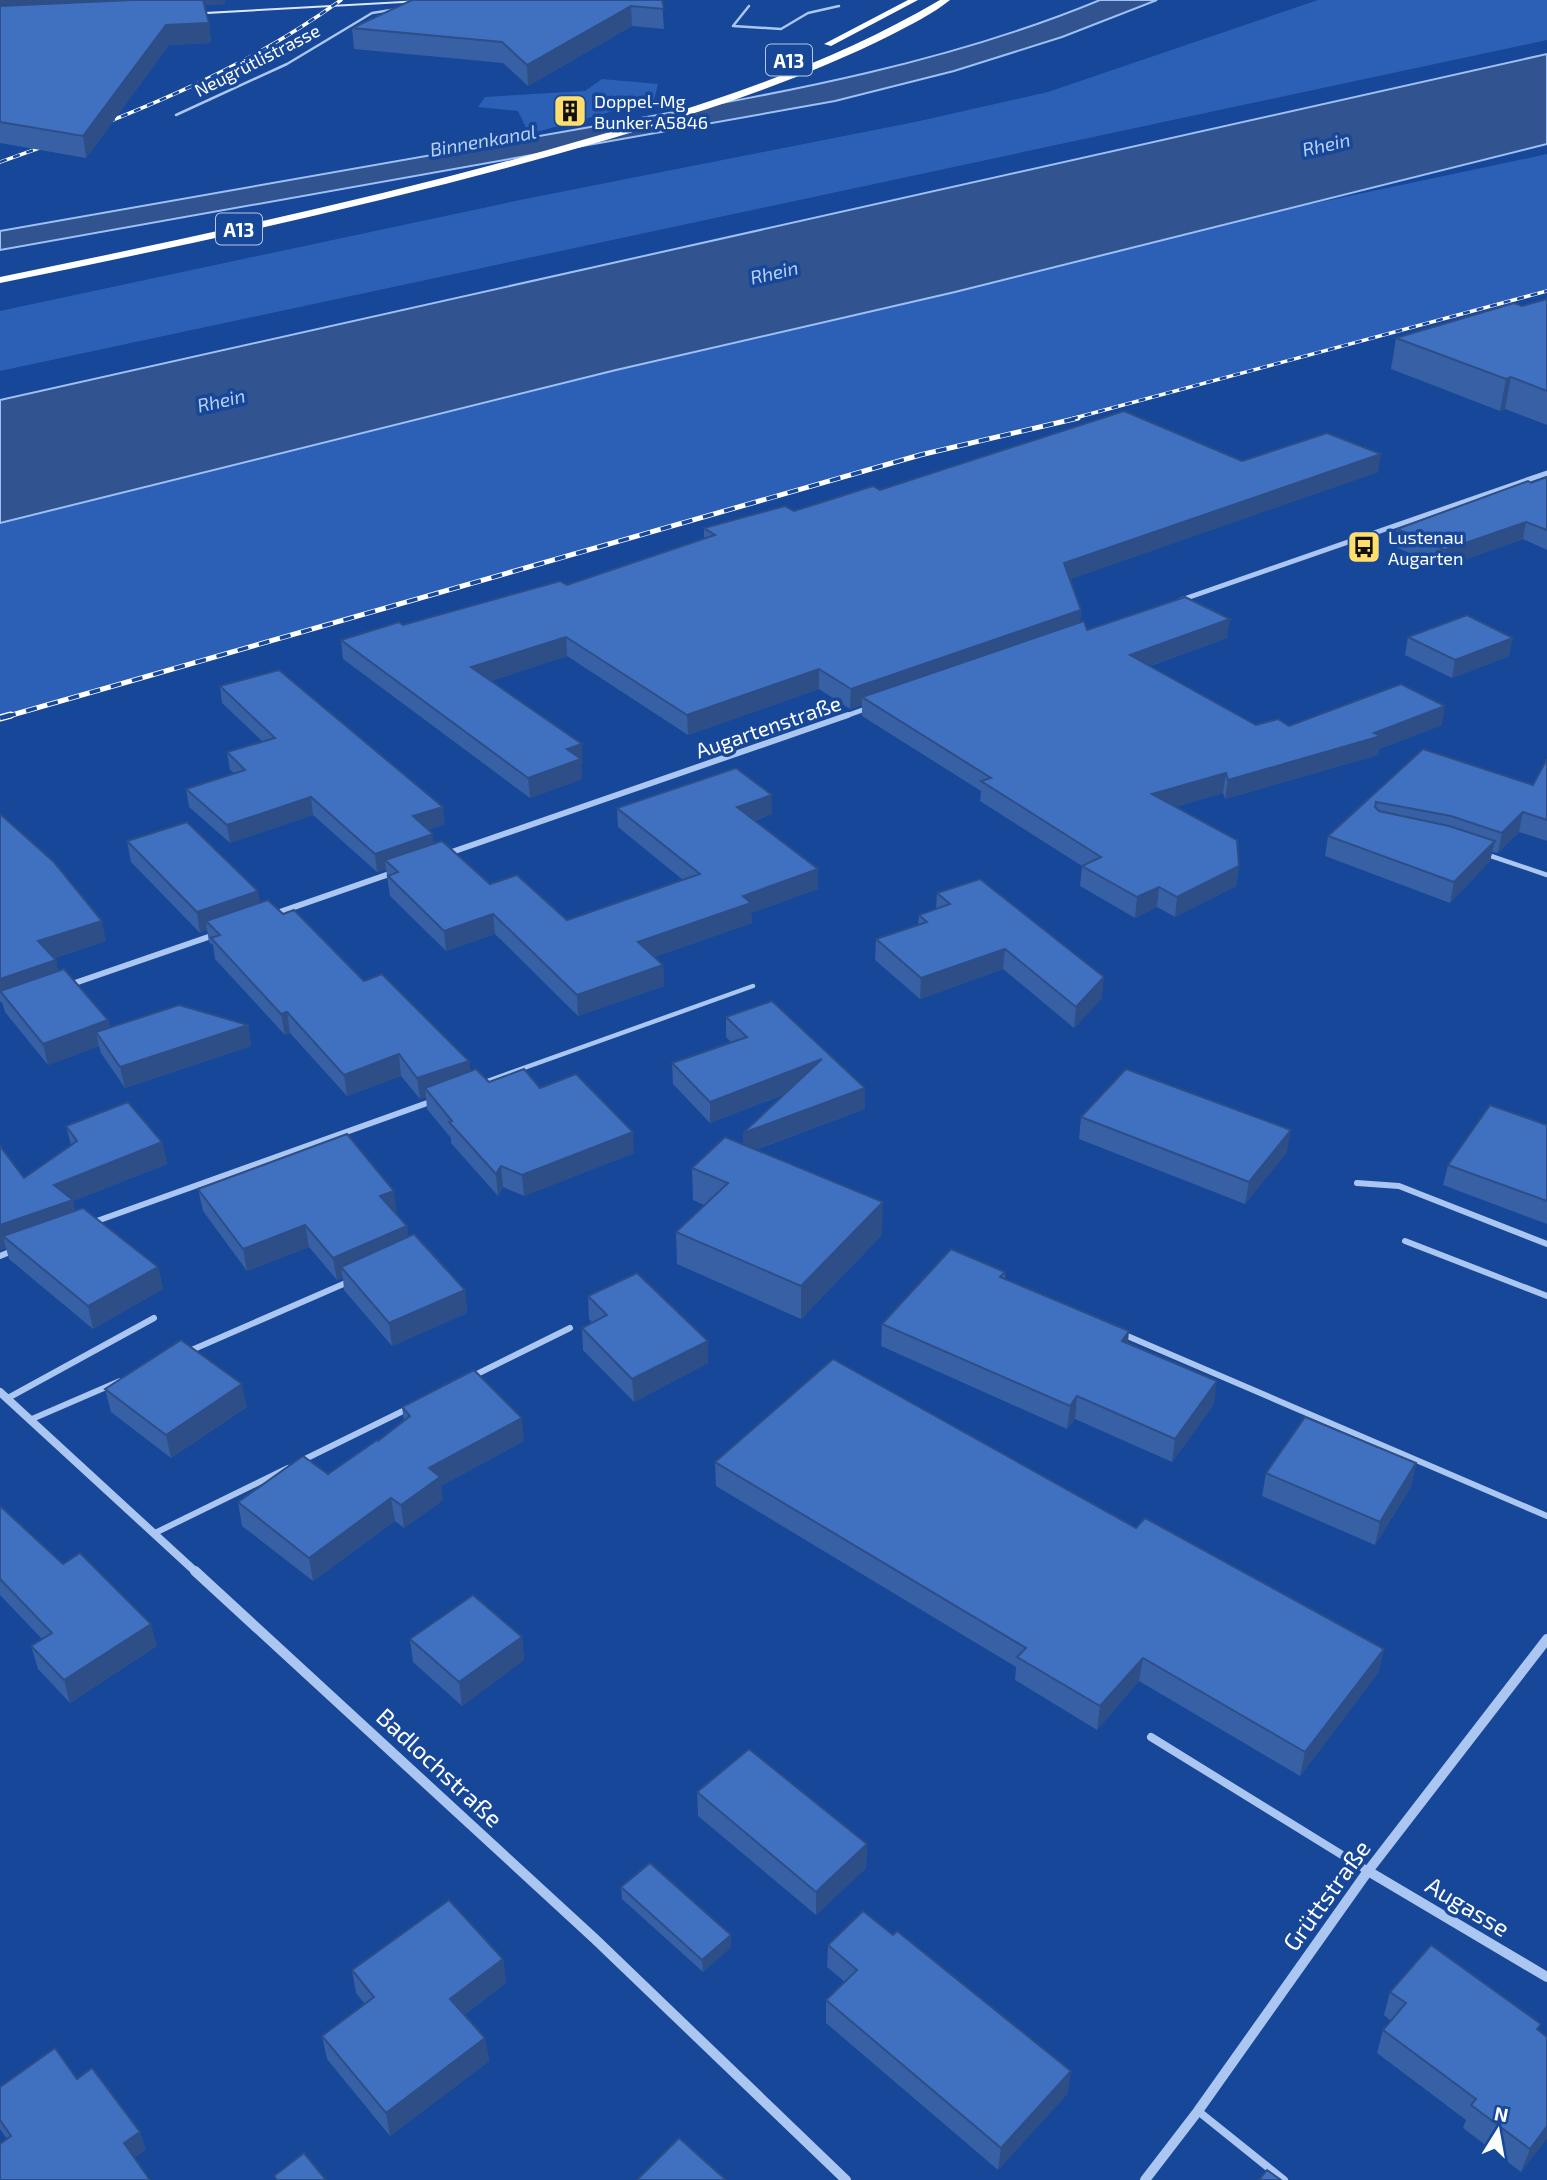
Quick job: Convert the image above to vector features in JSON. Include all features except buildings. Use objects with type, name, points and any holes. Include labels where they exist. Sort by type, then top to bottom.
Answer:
[{"type":"highway","name":"A13","points":[[820,48],[914,0]]},
{"type":"highway","name":"A13","points":[[0,280],[166,247],[478,174],[660,121],[762,86],[877,38],[946,0]]},
{"type":"highway","points":[[387,183],[607,124]]},
{"type":"highway","name":"A13","points":[[170,232],[326,197]]},
{"type":"highway","points":[[0,268],[144,237]]},
{"type":"main road","points":[[180,13],[456,3]]},
{"type":"street","name":"Neugrütlistrasse","points":[[176,115],[286,64],[372,13],[456,3]]},
{"type":"street","points":[[1175,602],[1547,473]]},
{"type":"street","name":"Augartenstraße","points":[[437,857],[878,705]]},
{"type":"street","points":[[265,918],[399,870]]},
{"type":"street","points":[[61,988],[228,930]]},
{"type":"street","name":"Badlochstraße","points":[[4,1395],[595,1939],[846,2180]]},
{"type":"street","name":"Grüttstraße","points":[[1145,2180],[1198,2111],[1368,1871],[1547,1639]]},
{"type":"street","name":"Augasse","points":[[1368,1871],[1547,1977]]},
{"type":"lane","points":[[749,6],[733,26],[779,29],[808,13],[839,6]]},
{"type":"lane","points":[[450,853],[460,862]]},
{"type":"lane","points":[[1484,854],[1547,875]]},
{"type":"lane","points":[[480,1084],[753,986]]},
{"type":"lane","points":[[91,1223],[441,1098]]},
{"type":"lane","points":[[1357,1183],[1399,1186],[1547,1244]]},
{"type":"lane","points":[[1405,1241],[1547,1296]]},
{"type":"lane","points":[[0,1256],[26,1246]]},
{"type":"lane","points":[[184,1353],[362,1276]]},
{"type":"lane","points":[[4,1395],[154,1318]]},
{"type":"lane","points":[[460,1382],[570,1328]]},
{"type":"lane","points":[[1119,1333],[1547,1516]]},
{"type":"lane","points":[[32,1419],[133,1375]]},
{"type":"lane","points":[[155,1533],[412,1406]]},
{"type":"lane","points":[[1151,1737],[1368,1871]]},
{"type":"lane","points":[[1198,2111],[1284,2180]]},
{"type":"shaded area","points":[[1318,0],[1547,0],[1547,40],[0,371],[0,311],[520,200],[915,122],[1048,92]]},
{"type":"shaded area","points":[[602,79],[658,84],[654,100],[529,134],[518,111],[478,107],[485,97],[585,91]]},
{"type":"shaded area","points":[[1547,154],[1547,289],[1062,422],[920,455],[0,718],[0,523],[616,370],[955,292],[1288,209]]},
{"type":"water","points":[[1100,0],[1157,0],[1062,37],[954,71],[835,101],[0,250],[0,231],[447,153],[851,76],[977,44]]},
{"type":"water","name":"Rhein","points":[[1547,54],[1547,144],[955,292],[616,370],[0,523],[0,400]]},
{"type":"railway","points":[[95,127],[159,101],[253,55],[341,0]]},
{"type":"railway","points":[[0,162],[56,142]]},
{"type":"railway","points":[[1071,419],[1547,291]]},
{"type":"railway","points":[[5,717],[920,455],[1078,418]]},
{"type":"railway","points":[[0,718],[11,715]]},
{"type":"place","name":"Doppel-Mg Bunker A5846","points":[[570,111]]},
{"type":"place","name":"Lustenau Augarten","points":[[1364,547]]},
{"type":"water label","name":"Binnenkanal","points":[[483,140]]}]
